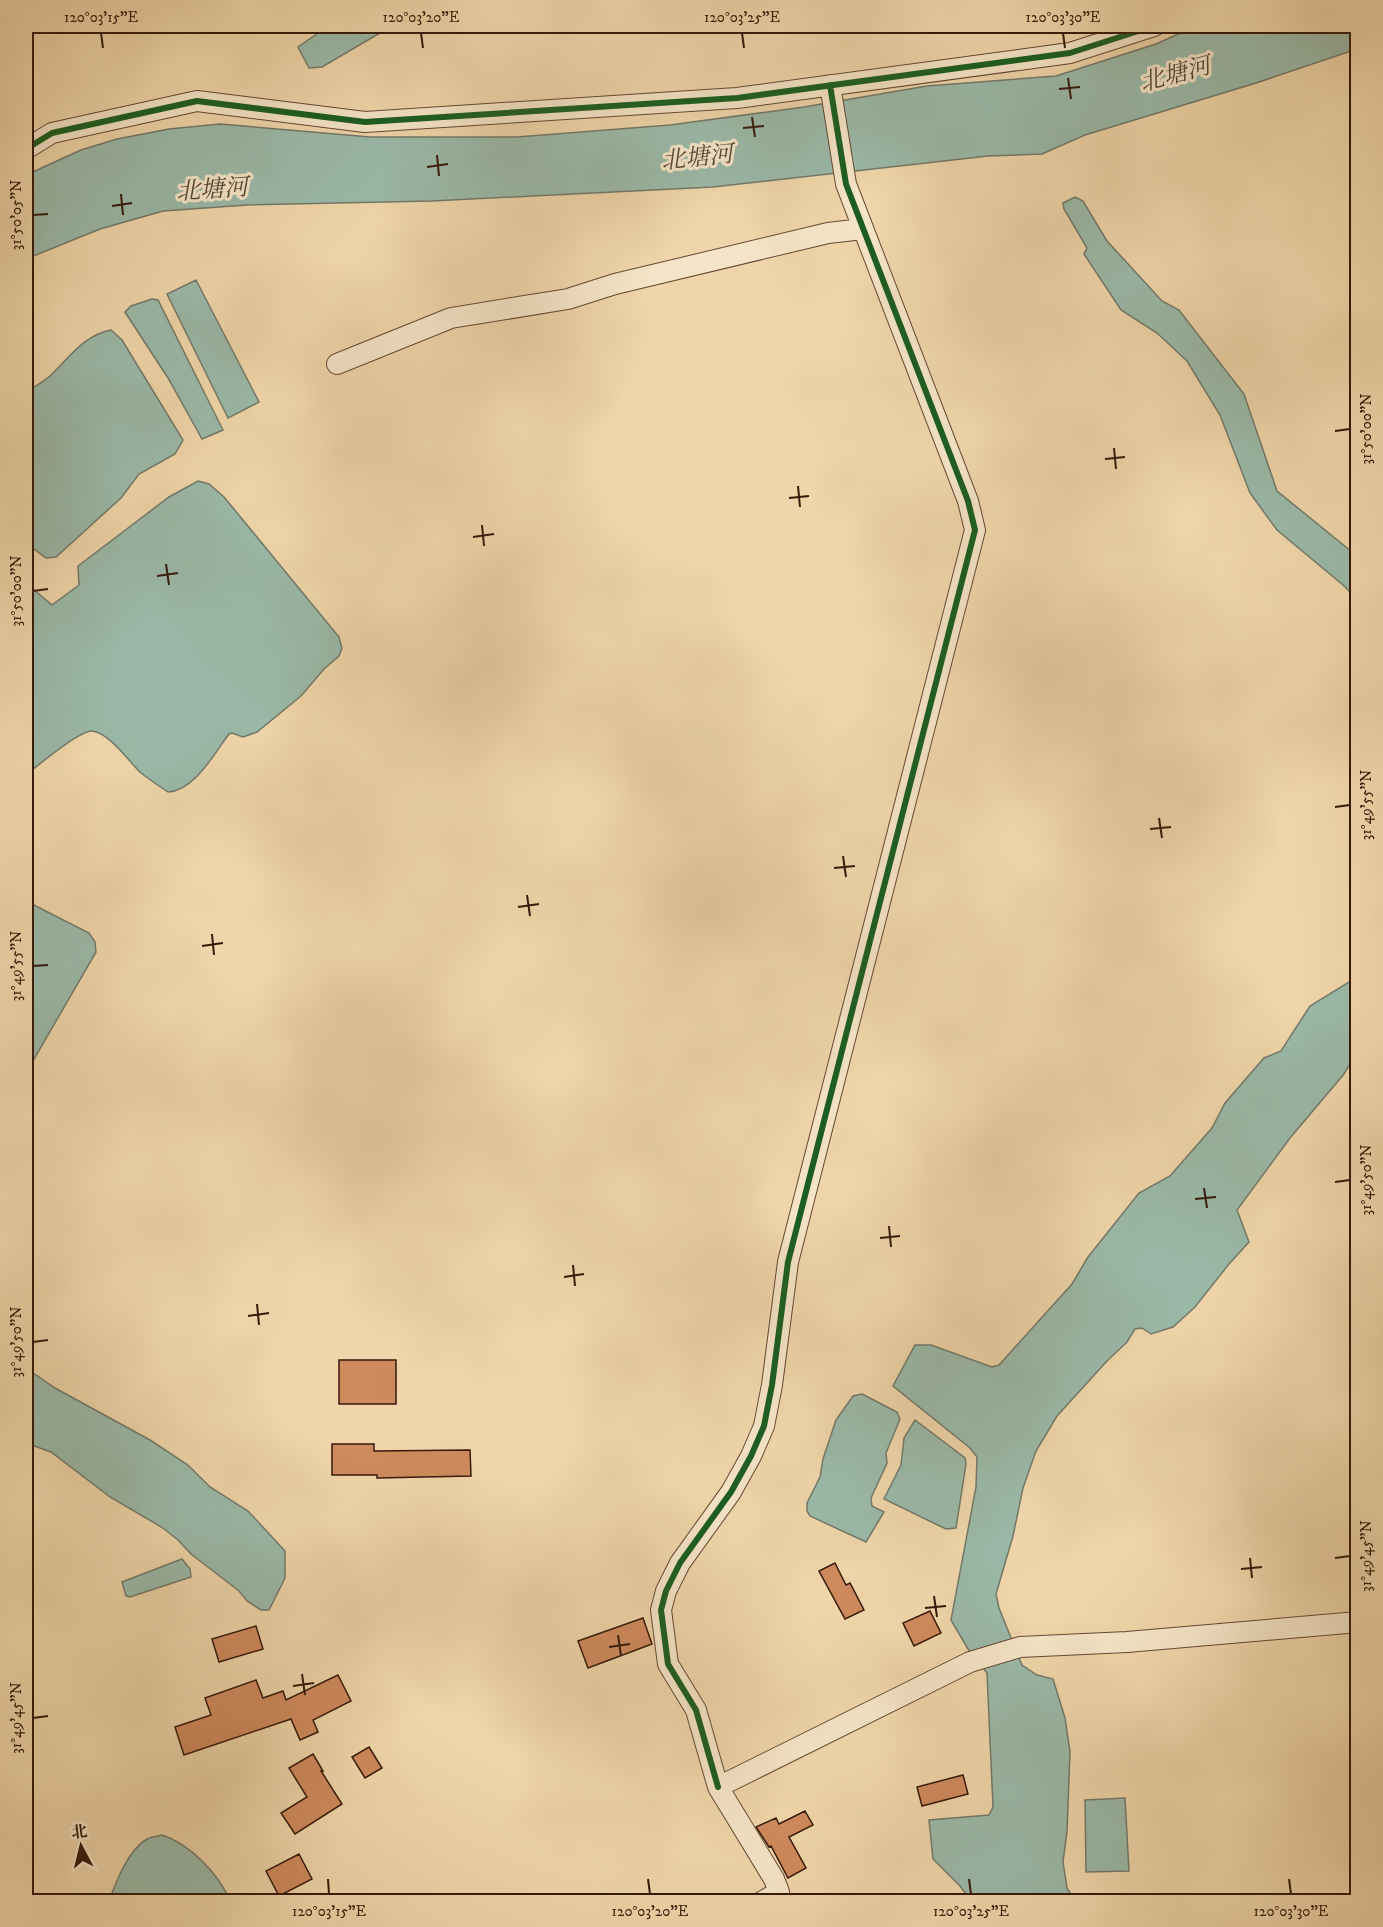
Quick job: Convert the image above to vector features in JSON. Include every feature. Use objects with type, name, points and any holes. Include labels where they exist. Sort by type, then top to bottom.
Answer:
[{"type":"street","points":[[26,149],[52,132],[197,101],[365,122],[737,98],[831,90],[1070,53],[1154,26]]},
{"type":"street","points":[[761,1902],[779,1892],[774,1879],[718,1787],[696,1710],[668,1664],[661,1610],[666,1591],[680,1563],[731,1492],[764,1426],[772,1385],[788,1262],[975,530],[969,501],[846,184],[831,90]]},
{"type":"street","points":[[337,364],[451,318],[568,299],[638,278],[828,233],[863,228]]},
{"type":"street","points":[[718,1787],[970,1662],[1020,1647],[1127,1642],[1358,1622]]},
{"type":"water","points":[[346,26],[392,26],[322,67],[309,68],[298,47],[324,29],[336,32]]},
{"type":"water","name":"北塘河","points":[[1196,26],[1357,26],[1357,49],[1256,83],[1085,135],[1042,154],[988,156],[713,187],[432,201],[247,205],[163,211],[100,229],[26,259],[26,175],[81,150],[117,139],[169,129],[220,124],[370,137],[517,137],[670,125],[804,107],[927,86],[1056,76],[1156,44]]},
{"type":"water","points":[[1075,197],[1083,201],[1107,241],[1162,301],[1179,310],[1244,394],[1277,491],[1357,556],[1357,599],[1277,530],[1250,493],[1220,415],[1187,361],[1157,333],[1121,310],[1084,254],[1087,248],[1064,209],[1063,203]]},
{"type":"water","points":[[196,280],[259,402],[228,418],[167,294]]},
{"type":"water","points":[[152,299],[158,300],[223,430],[202,439],[168,378],[125,312],[131,306]]},
{"type":"water","points":[[111,330],[122,340],[183,440],[175,454],[139,474],[121,498],[56,557],[46,558],[26,543],[26,392],[50,376],[85,342]]},
{"type":"water","points":[[198,481],[209,484],[224,497],[339,637],[342,648],[339,656],[324,669],[301,696],[257,732],[243,737],[229,734],[203,770],[177,790],[168,792],[154,783],[141,773],[112,742],[92,731],[69,742],[26,775],[26,583],[52,605],[79,585],[78,566],[169,497]]},
{"type":"water","points":[[26,901],[89,933],[95,942],[96,952],[26,1073]]},
{"type":"water","points":[[1357,977],[1357,1052],[1344,1074],[1290,1138],[1237,1210],[1249,1242],[1195,1307],[1173,1327],[1151,1334],[1142,1328],[1135,1329],[1127,1342],[1057,1416],[1036,1451],[1023,1488],[1013,1536],[996,1594],[999,1608],[1022,1665],[1037,1675],[1053,1679],[1065,1718],[1070,1752],[1067,1831],[1063,1862],[1067,1888],[1075,1901],[971,1901],[960,1886],[933,1859],[929,1820],[989,1815],[993,1807],[987,1673],[968,1649],[951,1620],[976,1487],[977,1457],[970,1448],[893,1386],[915,1345],[931,1345],[992,1367],[999,1365],[1072,1284],[1088,1257],[1139,1193],[1170,1176],[1212,1128],[1225,1103],[1264,1058],[1281,1051],[1310,1006]]},
{"type":"water","points":[[26,1368],[55,1388],[150,1440],[188,1465],[210,1487],[248,1511],[285,1551],[285,1578],[269,1610],[261,1610],[247,1601],[239,1591],[191,1554],[163,1528],[110,1497],[51,1452],[26,1443]]},
{"type":"water","points":[[862,1394],[897,1412],[900,1419],[886,1453],[887,1463],[871,1498],[872,1506],[884,1512],[866,1542],[810,1516],[807,1511],[807,1503],[820,1477],[823,1459],[836,1420],[853,1396]]},
{"type":"water","points":[[915,1420],[965,1458],[956,1528],[946,1529],[884,1499],[901,1465],[904,1438]]},
{"type":"water","points":[[182,1559],[190,1569],[191,1577],[130,1597],[126,1596],[122,1582]]},
{"type":"water","points":[[1125,1798],[1129,1871],[1086,1872],[1085,1800]]},
{"type":"water","points":[[162,1835],[183,1845],[202,1861],[219,1881],[230,1901],[109,1901],[128,1858],[147,1839]]},
{"type":"building","points":[[339,1360],[396,1360],[396,1404],[339,1404]]},
{"type":"building","points":[[332,1444],[374,1444],[374,1451],[470,1450],[471,1476],[377,1478],[377,1475],[332,1475]]},
{"type":"building","points":[[835,1563],[846,1585],[850,1583],[864,1610],[845,1619],[819,1571]]},
{"type":"building","points":[[930,1611],[941,1633],[914,1646],[903,1623]]},
{"type":"building","points":[[643,1618],[652,1644],[588,1668],[578,1641]]},
{"type":"building","points":[[256,1626],[263,1649],[219,1662],[212,1639]]},
{"type":"building","points":[[338,1675],[351,1701],[313,1720],[318,1732],[300,1740],[291,1719],[184,1755],[175,1727],[211,1715],[205,1698],[256,1680],[263,1698],[283,1691],[286,1700]]},
{"type":"building","points":[[369,1747],[382,1768],[365,1778],[352,1757]]},
{"type":"building","points":[[313,1754],[342,1804],[295,1834],[281,1813],[307,1797],[289,1768]]},
{"type":"building","points":[[963,1775],[968,1794],[922,1806],[917,1787]]},
{"type":"building","points":[[805,1811],[813,1825],[789,1837],[806,1868],[788,1878],[771,1846],[769,1847],[756,1827],[776,1818],[779,1824]]},
{"type":"building","points":[[299,1854],[312,1879],[279,1896],[266,1871]]},
{"type":"cycle path","points":[[26,149],[52,133],[197,101],[365,122],[737,98],[1070,53],[1154,26]]},
{"type":"cycle path","points":[[718,1787],[696,1710],[668,1664],[661,1610],[666,1591],[680,1563],[731,1492],[764,1426],[772,1385],[788,1262],[975,530],[968,501],[846,184],[830,85]]}]
